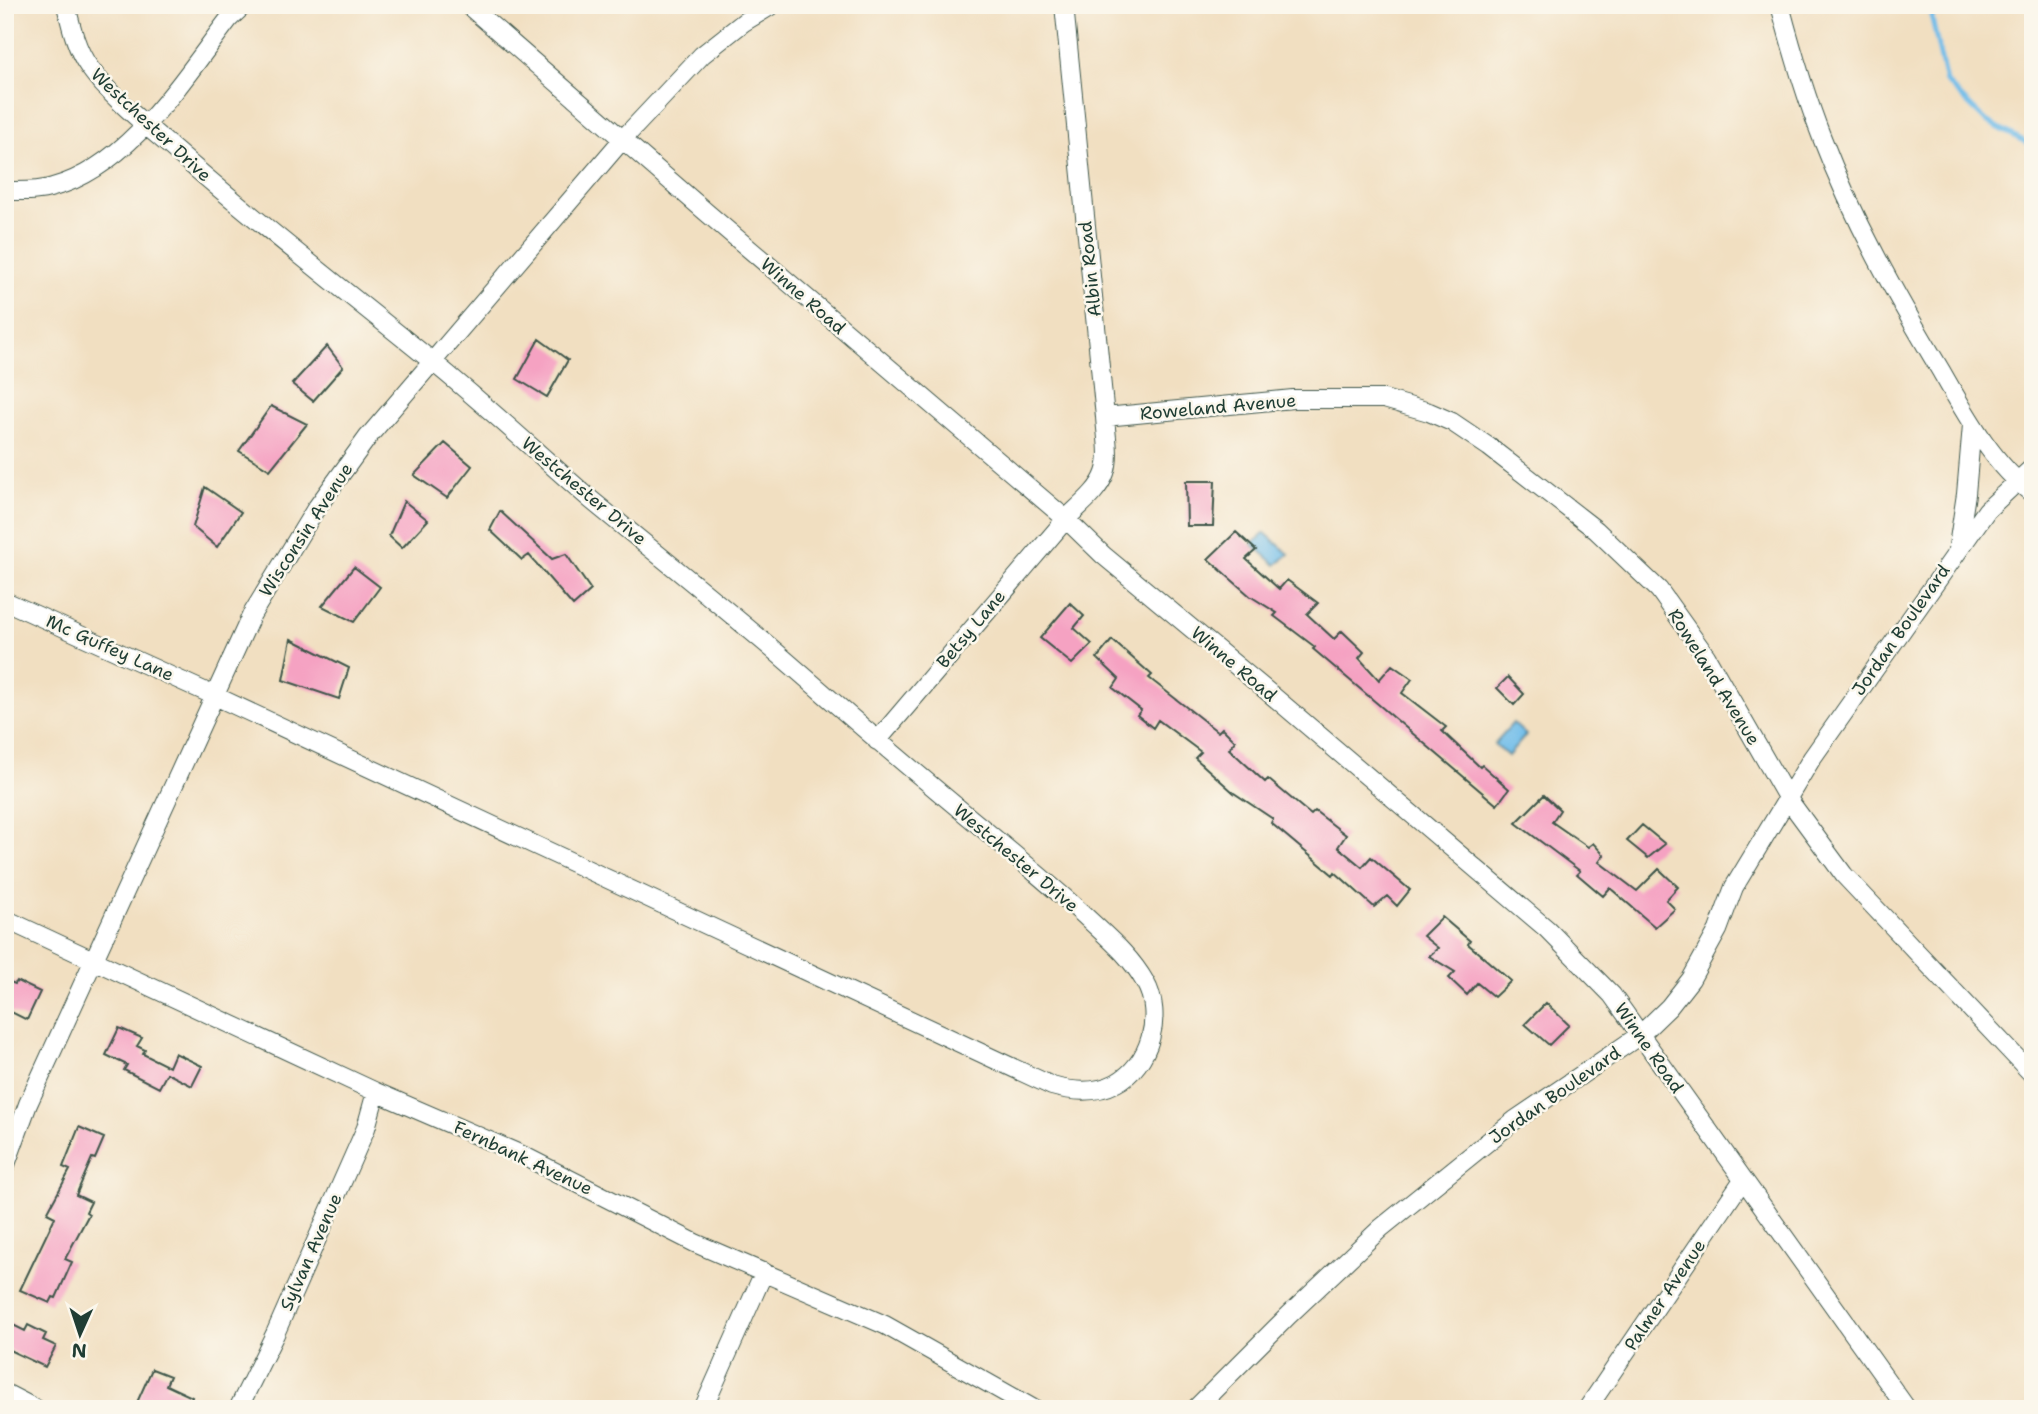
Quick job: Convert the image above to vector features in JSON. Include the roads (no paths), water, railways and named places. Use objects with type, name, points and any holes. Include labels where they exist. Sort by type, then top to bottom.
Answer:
[{"type":"street","name":"Westchester Drive","points":[[66,5],[73,33],[89,67],[146,125],[232,200],[433,362],[590,499],[775,651],[877,741],[1052,886],[1120,948],[1150,992],[1154,1023],[1149,1044],[1142,1057],[1122,1079],[1111,1085],[1088,1091],[1052,1087],[215,696]]},
{"type":"street","points":[[5,191],[53,188],[102,163],[146,125],[229,19],[244,5]]},
{"type":"street","name":"Winne Road","points":[[468,5],[1066,519],[1103,555],[1547,929],[1612,995],[1907,1409]]},
{"type":"street","name":"Wisconsin Avenue","points":[[5,1167],[28,1104],[252,614],[315,510],[368,437],[622,140],[702,55],[744,22],[772,5]]},
{"type":"street","name":"Albin Road","points":[[1064,5],[1108,454],[1105,474],[1094,490],[1066,519]]},
{"type":"street","points":[[1780,5],[1795,62],[1822,139],[1866,237],[1972,425],[2018,483],[2033,494]]},
{"type":"street","name":"Roweland Avenue","points":[[1105,417],[1293,399],[1384,399],[1430,412],[1452,422],[1597,530],[1659,590],[1706,656],[1788,799],[1844,875],[2033,1075]]},
{"type":"street","name":"Jordan Boulevard","points":[[1958,548],[1972,425]]},
{"type":"street","name":"Jordan Boulevard","points":[[1195,1409],[1381,1228],[1515,1120],[1640,1035],[1669,1007],[1691,979],[1718,930],[1734,887],[1812,758],[1958,548],[1987,510],[2033,467]]},
{"type":"street","name":"Betsy Lane","points":[[877,741],[1066,519]]},
{"type":"street","name":"Mc Guffey Lane","points":[[5,600],[215,696]]},
{"type":"street","name":"Fernbank Avenue","points":[[5,919],[376,1092],[522,1155],[695,1243],[885,1325],[1034,1409]]},
{"type":"street","name":"Sylvan Avenue","points":[[238,1409],[275,1334],[361,1140],[376,1092]]},
{"type":"street","name":"Palmer Avenue","points":[[1587,1409],[1742,1181]]},
{"type":"street","points":[[703,1409],[764,1272]]},
{"type":"street","points":[[5,1393],[36,1409]]},
{"type":"water","points":[[1265,533],[1289,554],[1276,565],[1252,544]]},
{"type":"water","points":[[1513,723],[1526,735],[1508,756],[1494,744]]},
{"type":"waterway","points":[[1933,5],[1932,19],[1946,82],[1986,121],[2033,146]]}]
